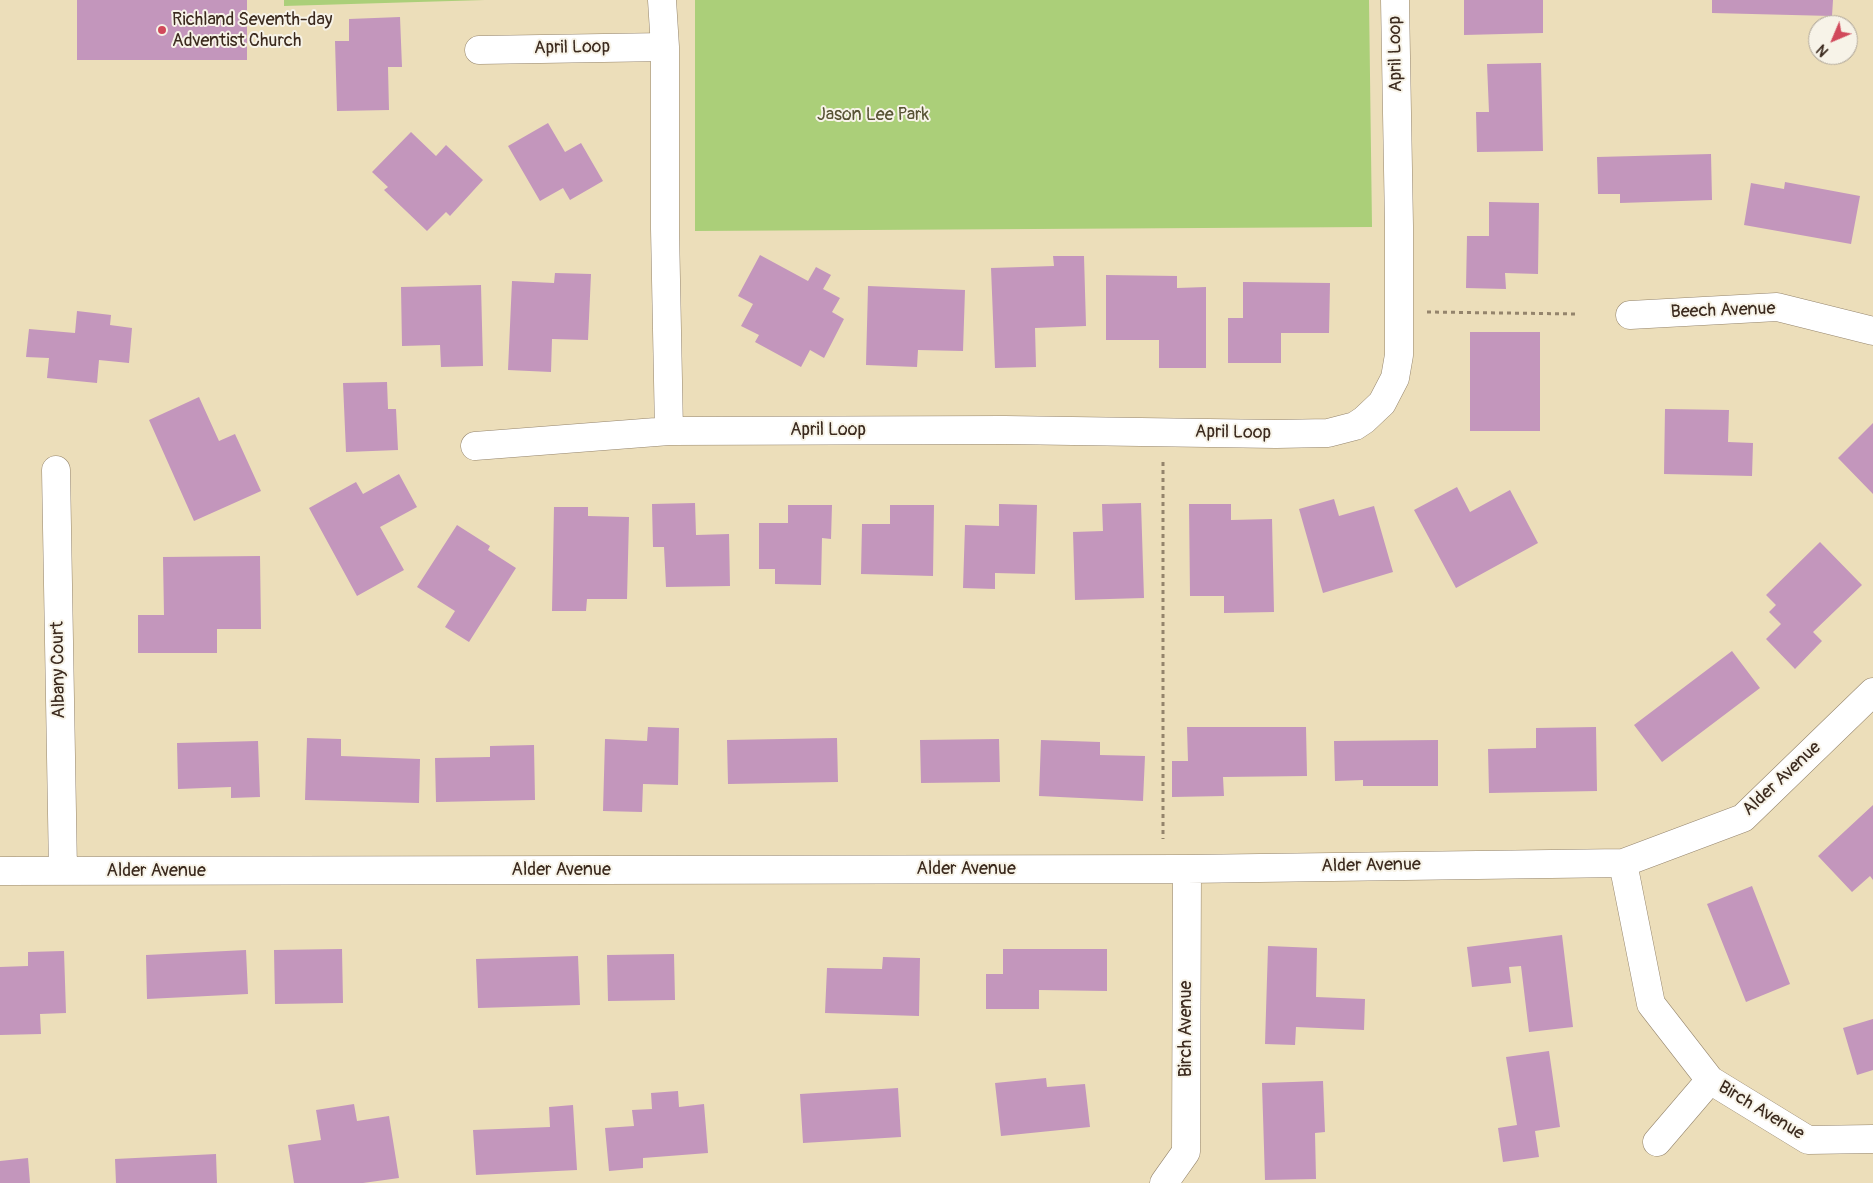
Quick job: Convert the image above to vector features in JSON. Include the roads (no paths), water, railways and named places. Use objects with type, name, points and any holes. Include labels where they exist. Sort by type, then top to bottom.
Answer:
[{"type":"street","points":[[662,0],[666,48],[664,229],[669,431]]},
{"type":"street","name":"April Loop","points":[[475,446],[669,431],[1005,430],[1311,434],[1344,430],[1364,420],[1382,402],[1395,378],[1399,355],[1395,0]]},
{"type":"street","name":"April Loop","points":[[479,50],[666,48]]},
{"type":"street","name":"Beech Avenue","points":[[1630,315],[1777,307],[1873,331]]},
{"type":"street","name":"Albany Court","points":[[56,470],[62,871]]},
{"type":"street","name":"Alder Avenue","points":[[0,871],[1187,868],[1623,863],[1743,818],[1873,692]]},
{"type":"street","name":"Birch Avenue","points":[[1623,863],[1651,1004],[1710,1080],[1808,1140],[1873,1139]]},
{"type":"street","name":"Birch Avenue","points":[[1164,1183],[1186,1152],[1187,868]]},
{"type":"street","points":[[1657,1142],[1710,1080]]},
{"type":"place","name":"Richland Seventh-day Adventist Church","points":[[162,30]]},
{"type":"park label","name":"Jason Lee Park","points":[[873,115]]}]
